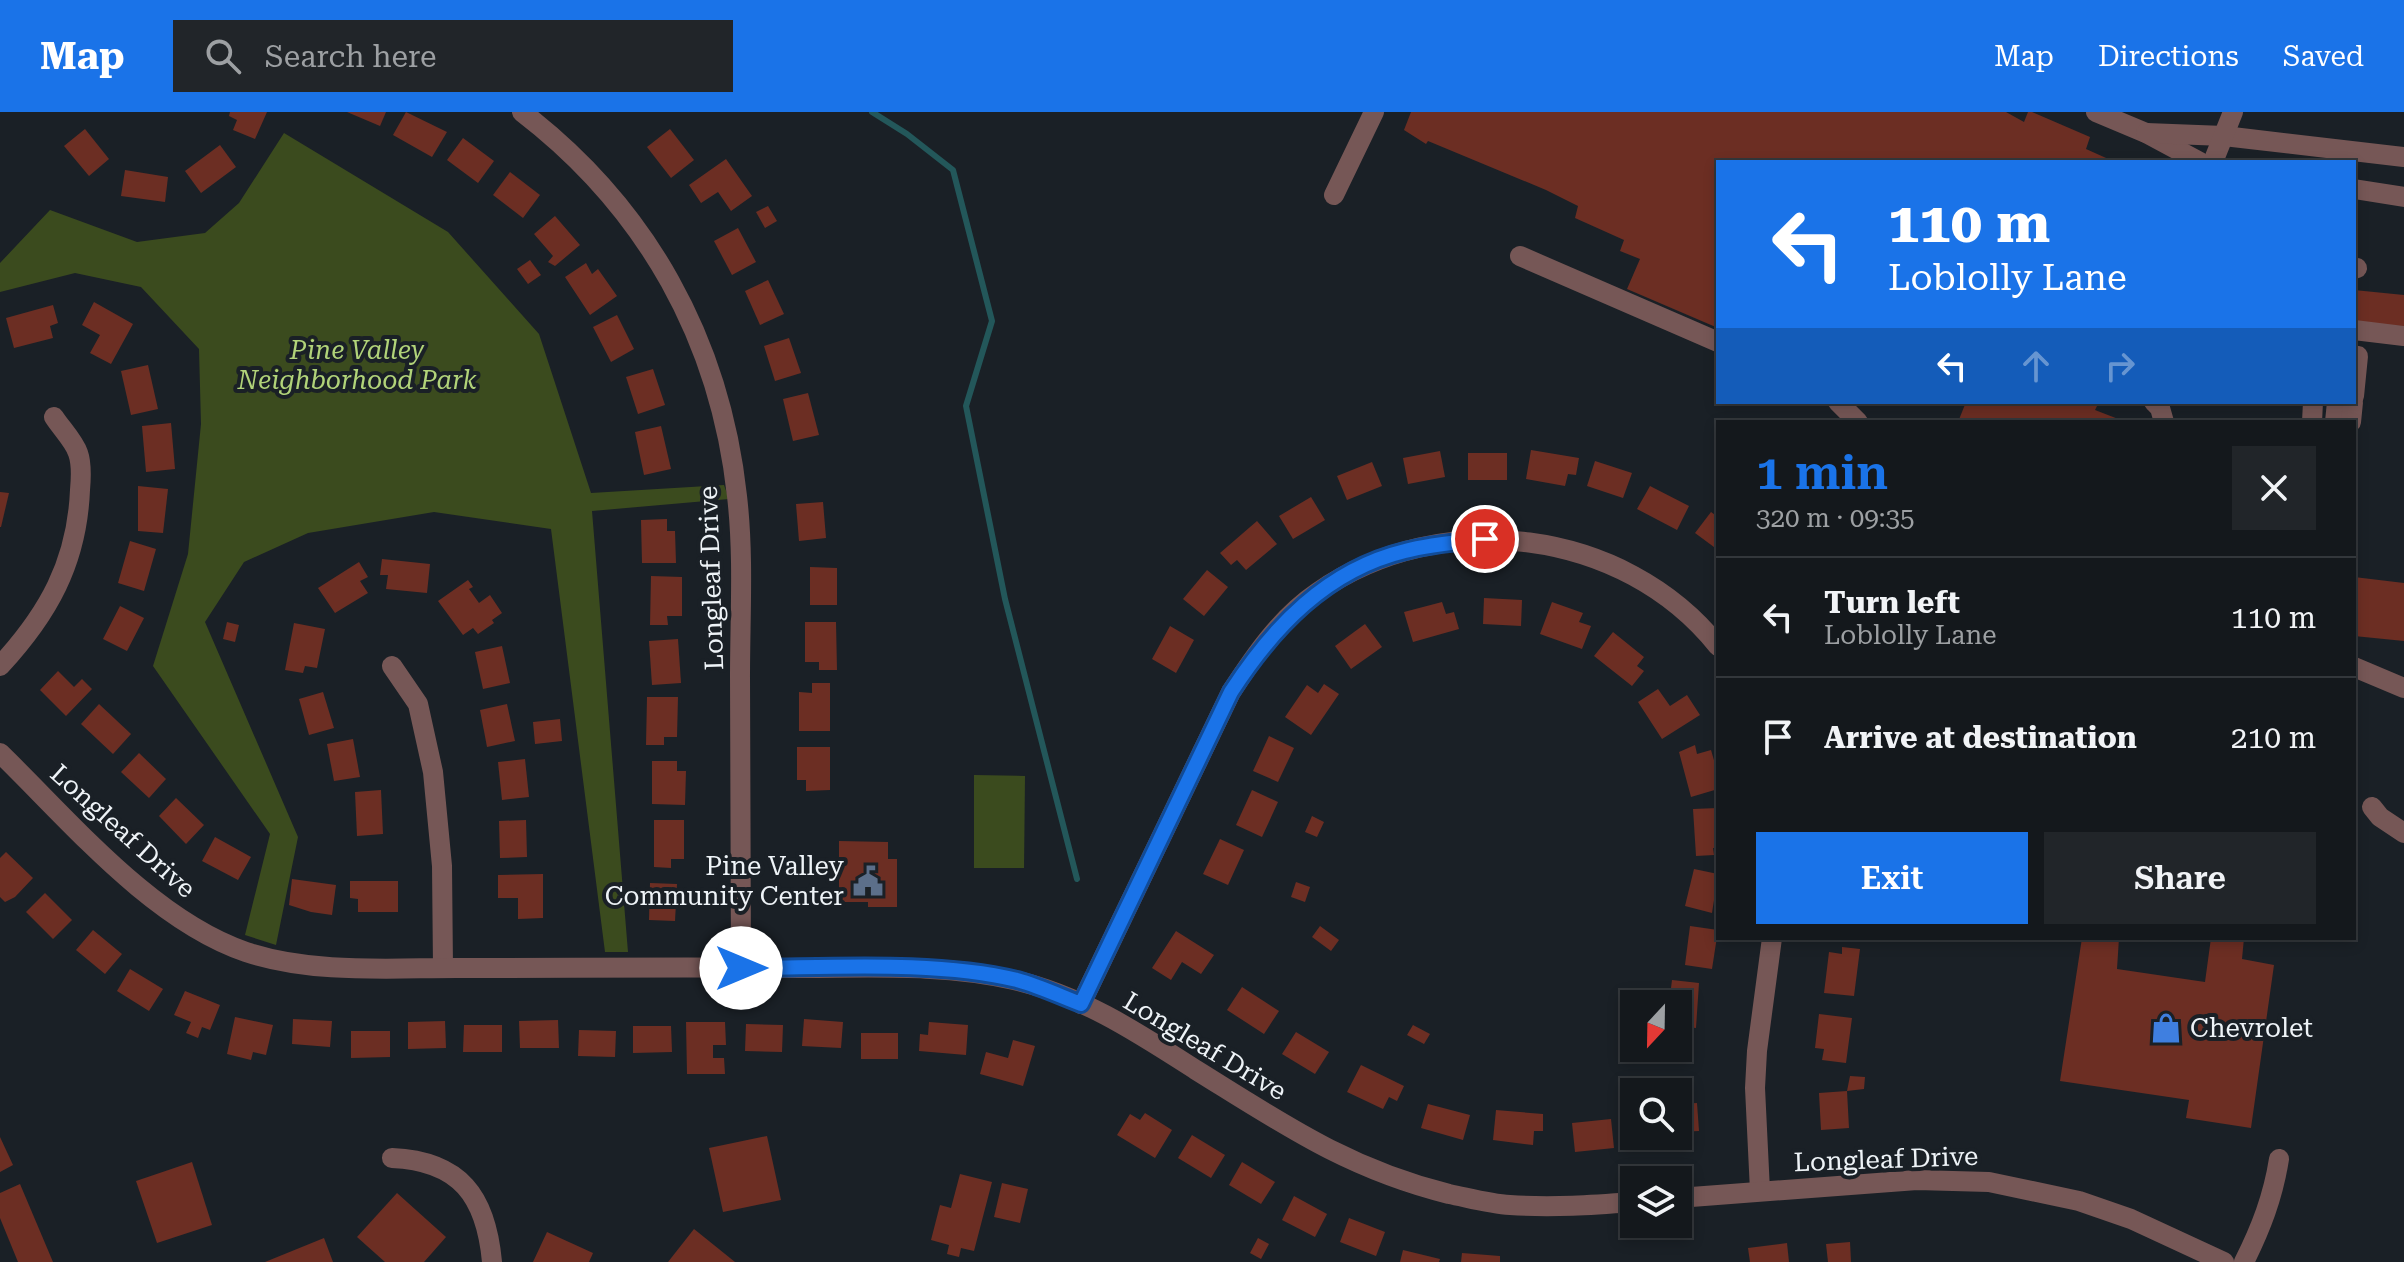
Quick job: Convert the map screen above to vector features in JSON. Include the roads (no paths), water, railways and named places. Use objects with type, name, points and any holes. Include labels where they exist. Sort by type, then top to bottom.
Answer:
[{"type":"street","name":"Longleaf Drive","points":[[522,112],[588,169],[640,233],[685,308],[707,358],[723,410],[738,496],[740,542],[741,968]]},
{"type":"street","points":[[1334,195],[1374,112]]},
{"type":"street","points":[[2096,112],[2146,133],[2196,160]]},
{"type":"street","points":[[2214,160],[2233,112]]},
{"type":"street","points":[[2146,133],[2224,136],[2404,157]]},
{"type":"street","points":[[2356,189],[2404,197]]},
{"type":"street","points":[[1520,256],[1716,341]]},
{"type":"street","points":[[2356,330],[2404,336]]},
{"type":"street","points":[[2356,376],[2358,356]]},
{"type":"street","points":[[1840,404],[1856,420]]},
{"type":"street","points":[[0,666],[40,618],[68,563],[77,530],[81,471],[78,453],[54,417]]},
{"type":"street","points":[[1081,1004],[1231,692],[1254,656],[1281,624],[1317,593],[1350,572],[1405,551],[1458,542],[1485,539],[1525,541],[1565,548],[1603,560],[1643,581],[1676,604],[1716,644]]},
{"type":"street","points":[[392,666],[418,704],[433,772],[442,866],[443,968]]},
{"type":"street","points":[[2356,668],[2404,688]]},
{"type":"street","name":"Longleaf Drive","points":[[0,753],[131,881],[164,909],[201,932],[240,950],[272,960],[347,967],[925,969],[978,973],[1016,980],[1081,1004],[1135,1031],[1305,1138],[1387,1176],[1474,1200],[1506,1205],[1564,1207],[1620,1203]]},
{"type":"street","points":[[2372,807],[2380,817],[2404,833]]},
{"type":"street","points":[[1760,1191],[1755,1088],[1772,940]]},
{"type":"street","points":[[392,1158],[427,1162],[449,1171],[467,1186],[481,1210],[490,1237],[492,1262]]},
{"type":"street","points":[[2244,1262],[2274,1191],[2279,1159]]},
{"type":"street","name":"Longleaf Drive","points":[[1692,1197],[1917,1180],[1989,1182],[2079,1201],[2131,1219],[2224,1262]]},
{"type":"waterway","points":[[872,112],[907,134],[953,170],[992,321],[966,406],[1005,599],[1077,879]]},
{"type":"place","name":"Pine Valley Community Center","points":[[868,881]]},
{"type":"place","name":"Chevrolet","points":[[2166,1028]]},
{"type":"park label","name":"Pine Valley Neighborhood Park","points":[[357,365]]}]
